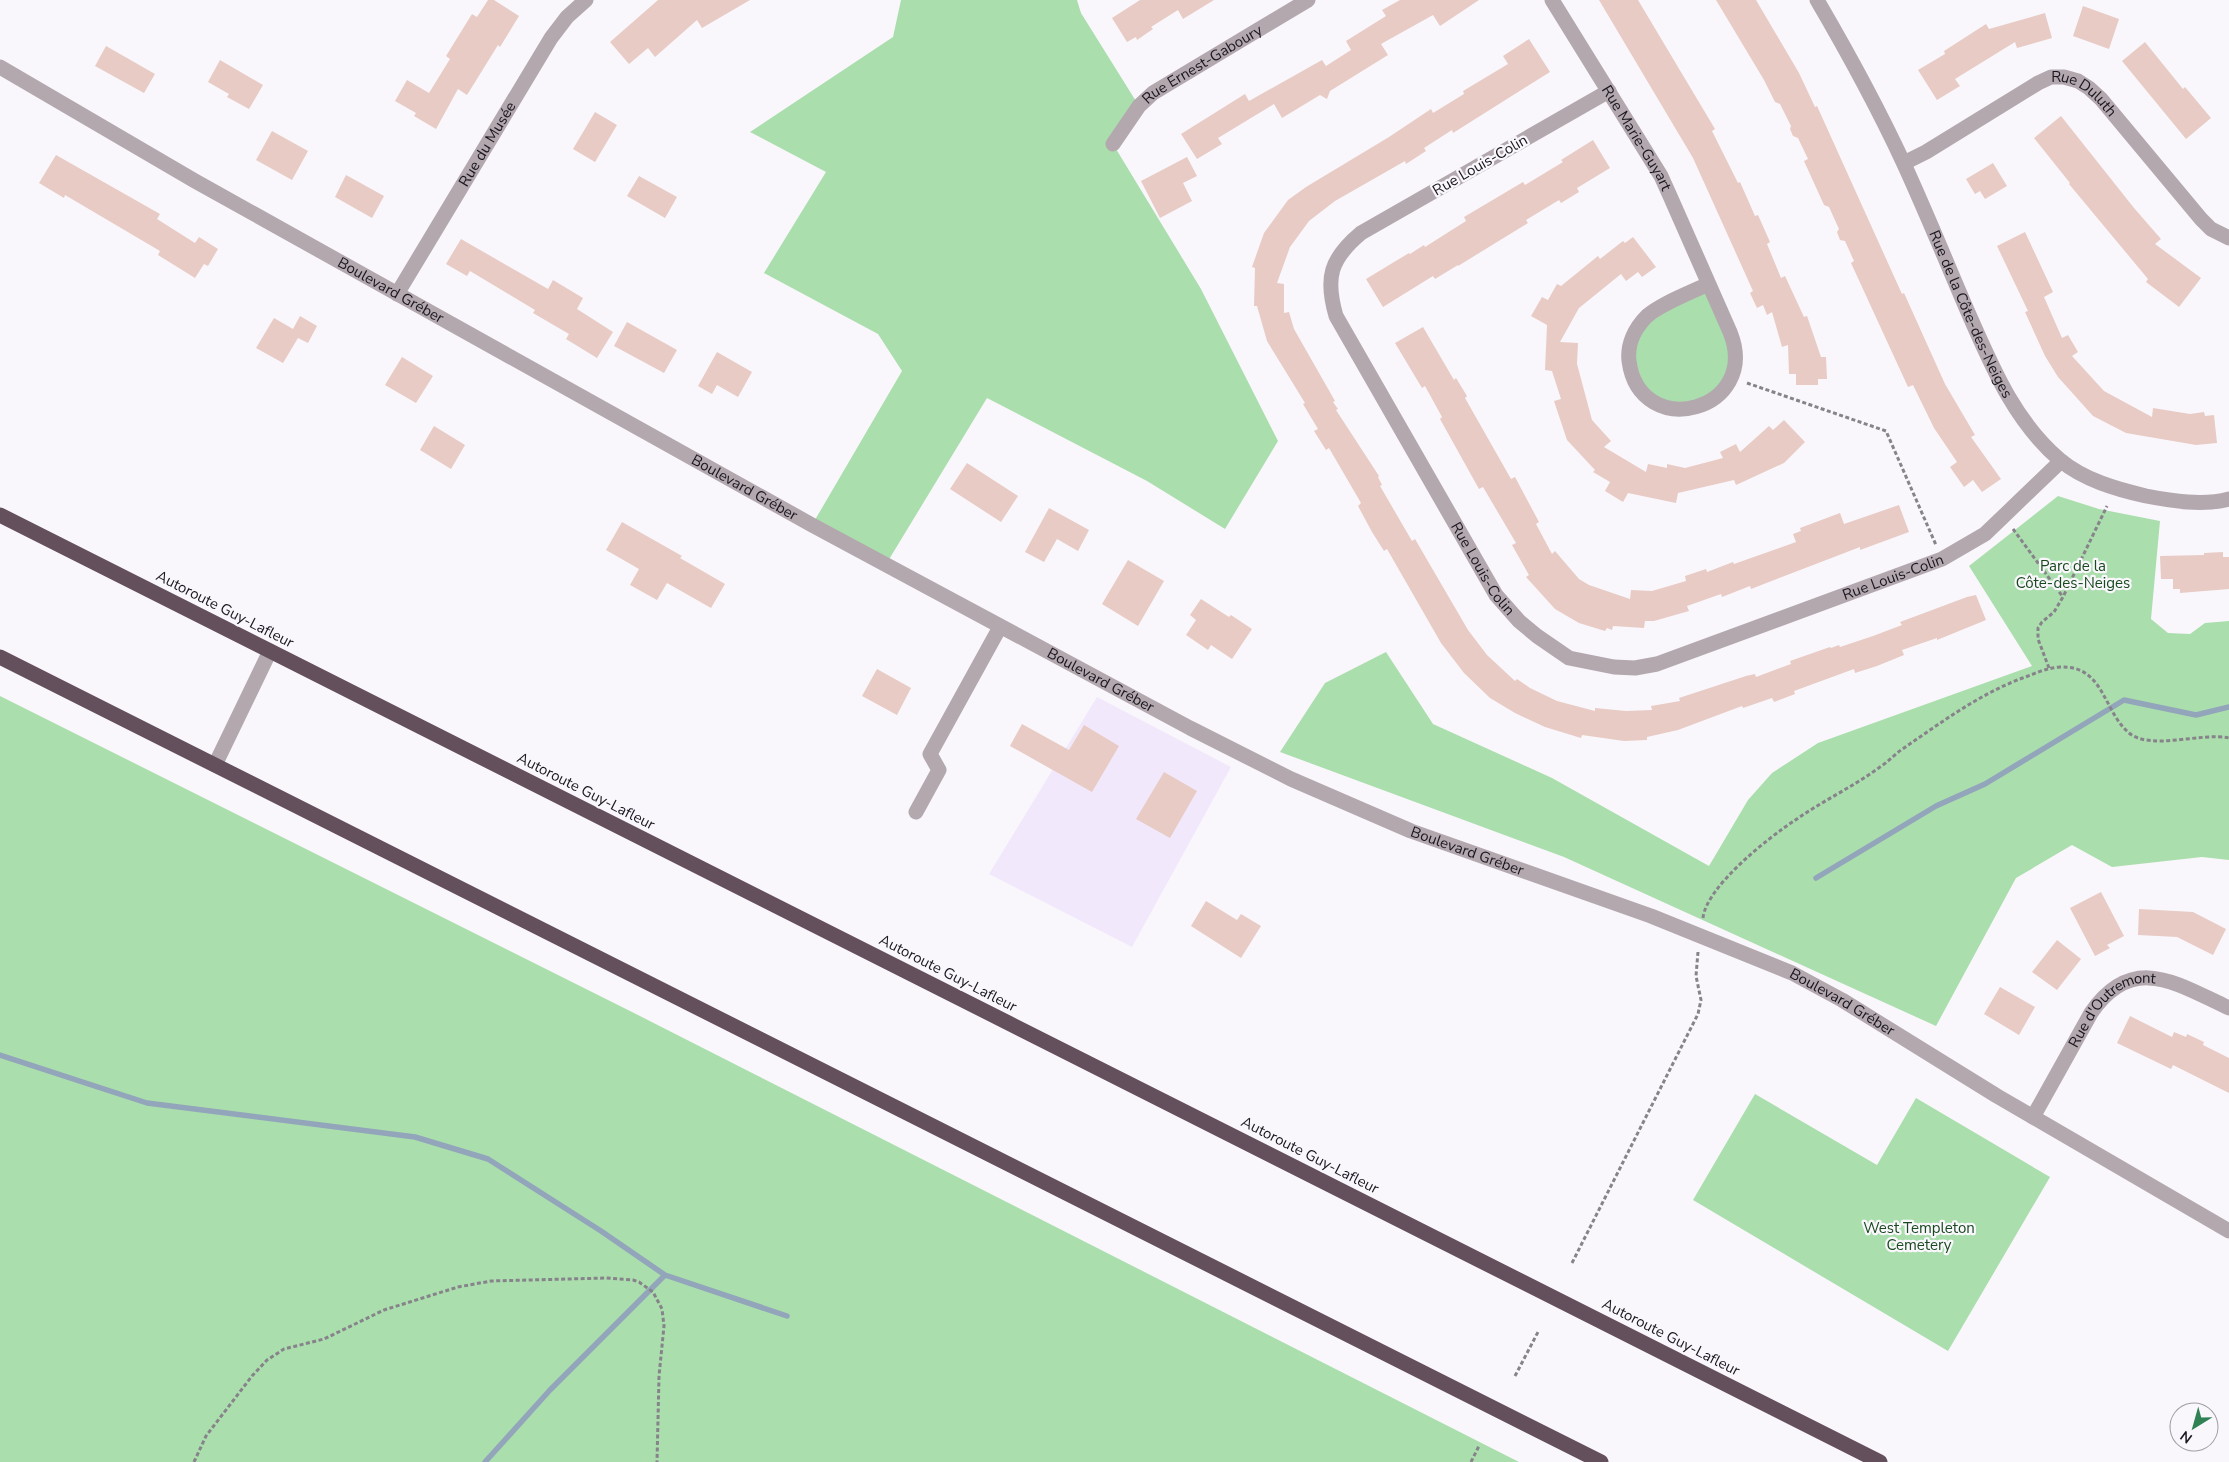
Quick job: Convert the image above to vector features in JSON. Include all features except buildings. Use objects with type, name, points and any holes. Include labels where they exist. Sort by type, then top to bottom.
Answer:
[{"type":"highway","name":"Autoroute Guy-Lafleur","points":[[0,515],[1880,1462]]},
{"type":"highway","points":[[0,657],[1600,1462]]},
{"type":"street","name":"Rue du Musée","points":[[397,294],[552,38],[567,17],[586,0]]},
{"type":"street","name":"Rue Ernest-Gaboury","points":[[1113,144],[1140,106],[1154,93],[1308,0]]},
{"type":"street","name":"Rue Marie-Guyart","points":[[1552,0],[1661,176],[1734,342],[1735,362],[1731,378]]},
{"type":"street","name":"Rue de la Côte-des-Neiges","points":[[1817,0],[1867,89],[1904,163],[1996,376],[2026,424],[2061,461],[2094,480],[2117,489],[2185,501],[2206,502],[2229,499]]},
{"type":"street","name":"Boulevard Gréber","points":[[0,68],[195,181],[846,544],[1190,728],[1333,798],[1411,831],[1651,916],[1792,973],[1842,1000],[2033,1117],[2229,1231]]},
{"type":"street","name":"Rue Duluth","points":[[1904,163],[1926,152],[2038,83],[2051,77],[2064,77],[2078,81],[2101,99],[2201,220],[2211,229],[2229,238]]},
{"type":"street","name":"Rue Louis-Colin","points":[[1609,91],[1361,233],[1340,253],[1330,278],[1330,296],[1336,316],[1496,594],[1519,620],[1537,636],[1569,658],[1614,667],[1635,668],[1657,664],[1942,559],[1973,542],[2061,461]]},
{"type":"street","points":[[1708,284],[1654,311],[1642,322],[1630,344],[1631,371],[1637,385],[1647,396],[1661,406],[1672,409],[1687,410],[1699,407],[1713,400],[1725,388],[1731,378]]},
{"type":"street","points":[[916,812],[939,770],[930,754],[1000,627]]},
{"type":"street","points":[[215,765],[270,651]]},
{"type":"street","name":"Rue d'Outremont","points":[[2033,1117],[2091,1013],[2100,1000],[2111,990],[2139,977],[2153,977],[2169,981],[2229,1008]]},
{"type":"path","points":[[1731,378],[1886,432],[1942,559]]},
{"type":"path","points":[[2049,668],[2038,639],[2038,628],[2054,612],[2107,506]]},
{"type":"path","points":[[2003,516],[2062,597]]},
{"type":"path","points":[[1703,922],[1706,904],[1722,884],[1742,862],[1793,821],[1882,766],[1899,752],[1982,696],[2008,682],[2049,668],[2072,667],[2082,671],[2095,681],[2122,726],[2129,733],[2140,739],[2162,741],[2202,736],[2229,738]]},
{"type":"path","points":[[1572,1262],[1698,1014],[1701,1000],[1696,968],[1699,946]]},
{"type":"path","points":[[194,1462],[206,1436],[267,1360],[284,1349],[324,1338],[384,1310],[458,1287],[491,1281],[606,1278],[633,1280],[646,1286],[653,1292],[662,1309],[664,1326],[657,1462]]},
{"type":"path","points":[[1515,1376],[1538,1332]]},
{"type":"path","points":[[1471,1462],[1479,1446]]},
{"type":"shaded area","points":[[1097,697],[1231,767],[1132,947],[989,874]]},
{"type":"green space","points":[[901,0],[1077,0],[1081,13],[1139,106],[1113,144],[1201,289],[1278,441],[1225,529],[1147,481],[987,398],[885,566],[812,525],[902,371],[878,334],[764,273],[826,172],[750,132],[893,37]]},
{"type":"green space","points":[[1708,284],[1733,342],[1731,377],[1699,407],[1647,397],[1630,344],[1635,332]]},
{"type":"green space","name":"Parc de la Côte-des-Neiges","points":[[2058,496],[2099,509],[2160,521],[2151,619],[2168,633],[2190,634],[2205,623],[2229,621],[2229,860],[2202,857],[2112,867],[2072,845],[2016,878],[1936,1026],[1564,857],[1280,752],[1325,683],[1386,652],[1433,724],[1552,778],[1709,866],[1748,800],[1772,773],[1818,743],[2032,666],[1969,566]]},
{"type":"green space","points":[[0,696],[634,1013],[1519,1462],[0,1462]]},
{"type":"green space","name":"West Templeton Cemetery","points":[[1755,1094],[1877,1165],[1916,1098],[2050,1177],[1948,1351],[1693,1200]]},
{"type":"waterway","points":[[1816,878],[1936,806],[1985,784],[2124,700],[2196,715],[2229,707]]},
{"type":"waterway","points":[[0,1055],[147,1103],[415,1137],[488,1159],[601,1231],[665,1275],[787,1316]]},
{"type":"waterway","points":[[485,1462],[550,1390],[665,1275]]}]
